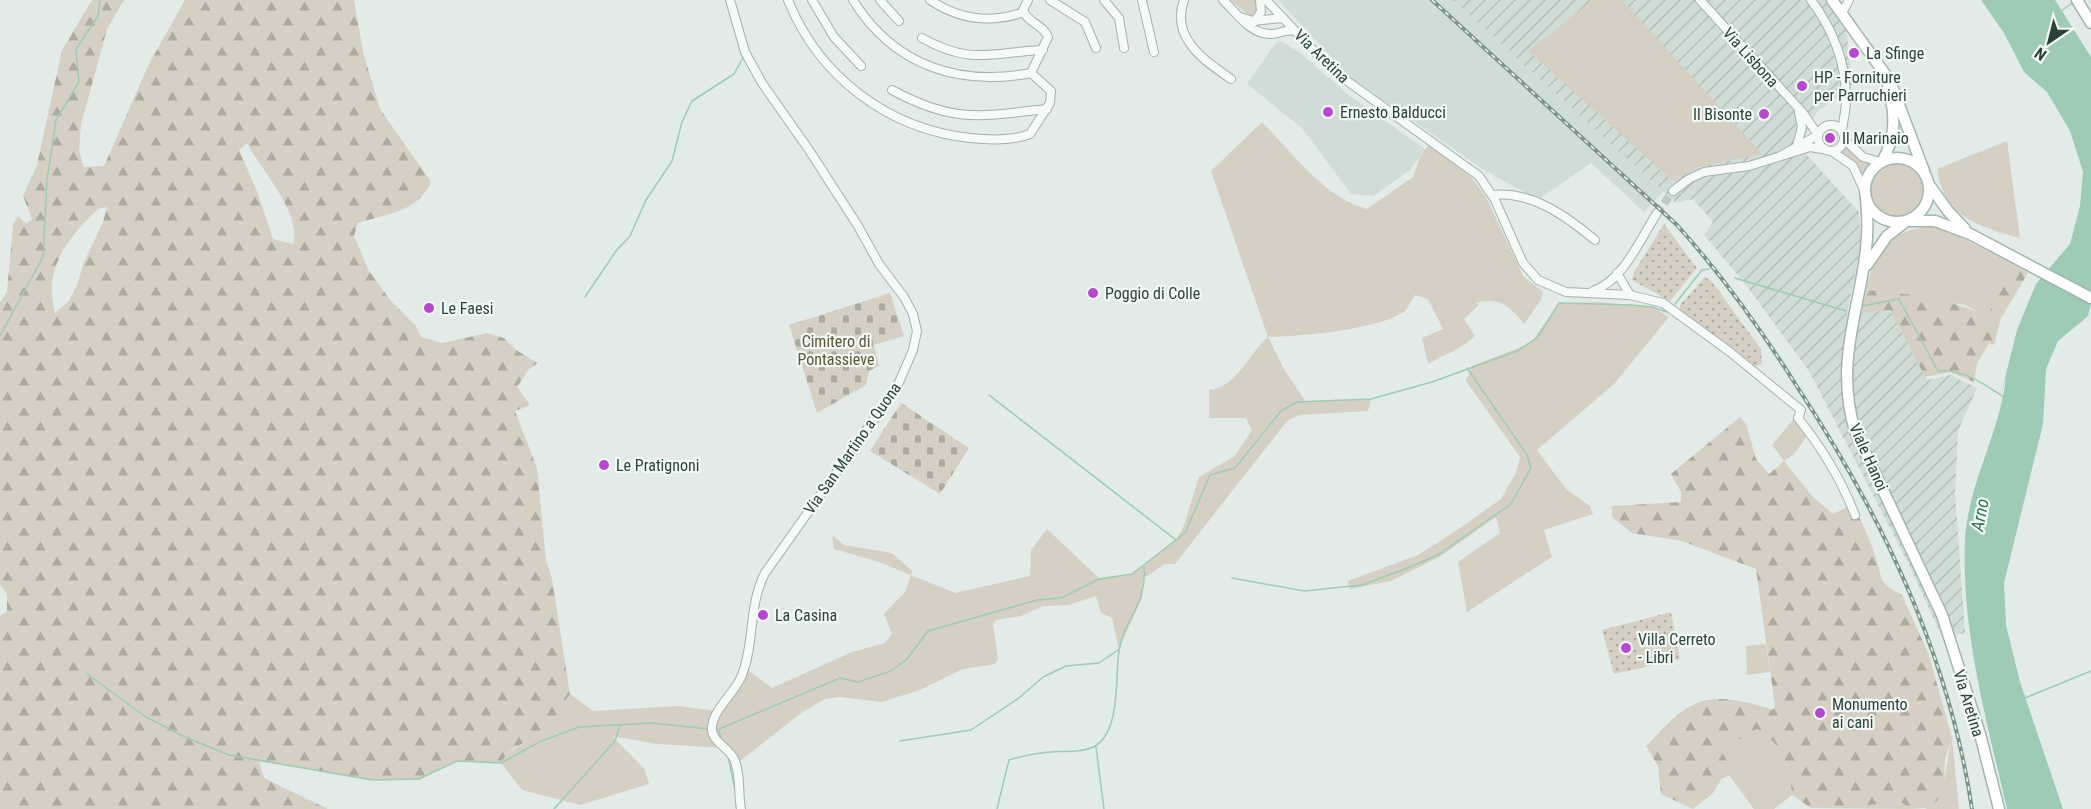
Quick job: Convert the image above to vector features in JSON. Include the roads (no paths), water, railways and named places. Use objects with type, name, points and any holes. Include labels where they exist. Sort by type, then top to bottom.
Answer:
[{"type":"main road","points":[[1832,0],[1882,70],[1900,101],[1930,186],[1948,211],[1970,234]]},
{"type":"main road","points":[[2077,0],[2091,23]]},
{"type":"main road","name":"Viale Hanoi","points":[[1882,70],[1890,96],[1894,130],[1890,148],[1881,162],[1868,175],[1865,195],[1868,242],[1849,336],[1846,363],[1850,412],[1855,431],[1935,598]]},
{"type":"main road","points":[[1881,162],[1901,158],[1919,166],[1925,174]]},
{"type":"main road","name":"Viale Hanoi","points":[[1864,270],[1875,251],[1906,222],[1923,211],[1930,195],[1930,186]]},
{"type":"main road","name":"Viale Hanoi","points":[[1865,195],[1876,215],[1885,220],[1906,222]]},
{"type":"main road","points":[[1906,222],[1935,221],[1970,234],[2091,298]]},
{"type":"main road","name":"Via Aretina","points":[[1935,598],[1980,734],[1999,809]]},
{"type":"street","name":"Via San Martino a Quona","points":[[730,0],[744,52],[762,83],[858,226],[879,264],[904,297],[913,314],[917,331],[913,350],[897,387],[765,573],[756,591],[745,668],[712,727],[714,739],[734,758],[741,809]]},
{"type":"street","points":[[788,0],[811,44],[834,73],[868,102],[906,122],[949,135],[995,139],[1028,135],[1045,112],[1052,97],[1051,91],[1031,73]]},
{"type":"street","points":[[812,0],[834,37],[861,66]]},
{"type":"street","points":[[853,0],[871,25],[890,42],[933,68],[960,76],[1000,78],[1031,73]]},
{"type":"street","points":[[880,0],[899,21]]},
{"type":"street","points":[[931,0],[954,13],[980,19],[999,20],[1023,12],[1028,0]]},
{"type":"street","points":[[1050,0],[1085,22],[1096,48]]},
{"type":"street","points":[[1104,0],[1119,18],[1124,48]]},
{"type":"street","points":[[1142,0],[1154,52]]},
{"type":"street","points":[[1184,0],[1182,19],[1190,47],[1201,58],[1231,79]]},
{"type":"street","points":[[1223,0],[1248,26],[1268,33],[1284,30],[1295,31]]},
{"type":"street","points":[[1255,21],[1261,12],[1260,0]]},
{"type":"street","name":"Via Aretina","points":[[1266,0],[1347,81],[1469,167],[1493,195],[1521,260],[1535,277],[1559,291],[1650,298],[1675,310],[1801,410],[1798,418],[1829,461],[1846,490],[1855,515]]},
{"type":"street","name":"Via Lisbona","points":[[1700,0],[1800,110],[1818,135]]},
{"type":"street","points":[[1811,0],[1831,29],[1844,80],[1846,101],[1843,136],[1840,148],[1833,152]]},
{"type":"street","points":[[1842,13],[1849,0]]},
{"type":"street","points":[[1023,12],[1026,17],[1046,32],[1048,40],[1031,73]]},
{"type":"street","points":[[1240,17],[1255,21],[1284,18],[1286,24],[1284,30]]},
{"type":"street","points":[[922,38],[952,51],[974,56],[1001,56],[1043,50]]},
{"type":"street","points":[[1782,155],[1818,135],[1830,125],[1841,107],[1844,80]]},
{"type":"street","points":[[892,90],[930,107],[968,116],[1003,116],[1045,112]]},
{"type":"street","points":[[1797,145],[1803,127],[1800,110]]},
{"type":"street","name":"Via Lisbona","points":[[1800,110],[1830,125]]},
{"type":"street","points":[[1830,125],[1843,136],[1854,152],[1873,162],[1881,162]]},
{"type":"street","points":[[1818,135],[1818,143],[1822,149]]},
{"type":"street","points":[[1673,191],[1698,174],[1749,166],[1810,147],[1822,149]]},
{"type":"street","name":"Viale Hanoi","points":[[1822,149],[1833,152],[1853,166],[1865,195]]},
{"type":"street","points":[[1493,195],[1521,196],[1564,217],[1595,240]]},
{"type":"street","name":"Via Aretina","points":[[1590,292],[1608,283],[1617,273],[1657,213]]},
{"type":"street","points":[[1617,273],[1629,295]]},
{"type":"street","points":[[1608,283],[1617,294]]},
{"type":"water","name":"Arno","points":[[1981,0],[2055,0],[2091,57],[2091,303],[2088,316],[2058,341],[2046,369],[2043,424],[2004,583],[2006,625],[2020,682],[2063,809],[2007,809],[1971,642],[1965,574],[1965,540],[1967,519],[2003,398],[2006,377],[2001,394],[2017,330],[2036,284],[2070,244],[2080,206],[2083,172],[2070,131],[2047,92],[2024,72],[2004,33]]},
{"type":"waterway","points":[[0,336],[43,257],[47,180],[56,120],[79,82],[76,49],[98,16],[100,0]]},
{"type":"waterway","points":[[2061,11],[2074,2]]},
{"type":"waterway","points":[[585,297],[616,251],[630,236],[646,200],[672,161],[682,122],[692,101],[734,74],[744,56]]},
{"type":"waterway","points":[[1675,304],[1702,270],[1709,269]]},
{"type":"waterway","points":[[1735,278],[1846,311]]},
{"type":"waterway","points":[[1862,306],[1899,299],[1938,371],[1964,374],[2004,397]]},
{"type":"waterway","points":[[717,730],[840,678],[858,682],[891,671],[907,659],[928,631],[1037,600],[1061,598],[1099,579],[1132,574],[1185,533],[1210,475],[1235,468],[1281,411],[1297,402],[1371,399],[1432,382],[1517,351],[1537,338],[1559,303],[1631,305],[1652,307],[1667,312]]},
{"type":"waterway","points":[[1232,578],[1304,591],[1362,585],[1438,555],[1511,504],[1531,468],[1527,455],[1467,368]]},
{"type":"waterway","points":[[989,395],[1176,540]]},
{"type":"waterway","points":[[997,809],[1009,760],[1039,753],[1085,750],[1095,746],[1103,739],[1113,716],[1119,651],[1125,629],[1139,602],[1144,581],[1144,568]]},
{"type":"waterway","points":[[900,741],[971,730],[1019,698],[1043,677],[1066,666],[1099,663],[1118,650]]},
{"type":"waterway","points":[[2025,698],[2091,671]]},
{"type":"waterway","points":[[87,674],[146,717],[187,738],[229,755],[372,780],[419,779],[457,761],[501,763],[539,742],[579,727],[652,723],[709,729]]},
{"type":"waterway","points":[[554,809],[615,741],[620,725]]},
{"type":"waterway","points":[[719,731],[722,741]]},
{"type":"waterway","points":[[1096,747],[1104,809]]},
{"type":"waterway","points":[[728,756],[735,790]]},
{"type":"waterway","points":[[736,803],[737,809]]},
{"type":"tunnel","points":[[1657,213],[1673,191]]},
{"type":"railway","points":[[1432,0],[1677,225],[1740,302],[1769,343],[1856,484],[1907,587],[1929,641],[1947,696],[1972,809]]},
{"type":"place","name":"La Sfinge","points":[[1854,53]]},
{"type":"place","name":"HP - Forniture per Parruchieri","points":[[1802,86]]},
{"type":"place","name":"Ernesto Balducci","points":[[1328,112]]},
{"type":"place","name":"Il Bisonte","points":[[1764,114]]},
{"type":"place","name":"Il Marinaio","points":[[1830,138]]},
{"type":"place","name":"Poggio di Colle","points":[[1093,293]]},
{"type":"place","name":"Le Faesi","points":[[429,308]]},
{"type":"place","name":"Le Pratignoni","points":[[604,465]]},
{"type":"place","name":"La Casina","points":[[763,615]]},
{"type":"place","name":"Villa Cerreto - Libri","points":[[1626,648]]},
{"type":"place","name":"Monumento ai cani","points":[[1820,713]]},
{"type":"park label","name":"Cimitero di Pontassieve","points":[[836,350]]}]
